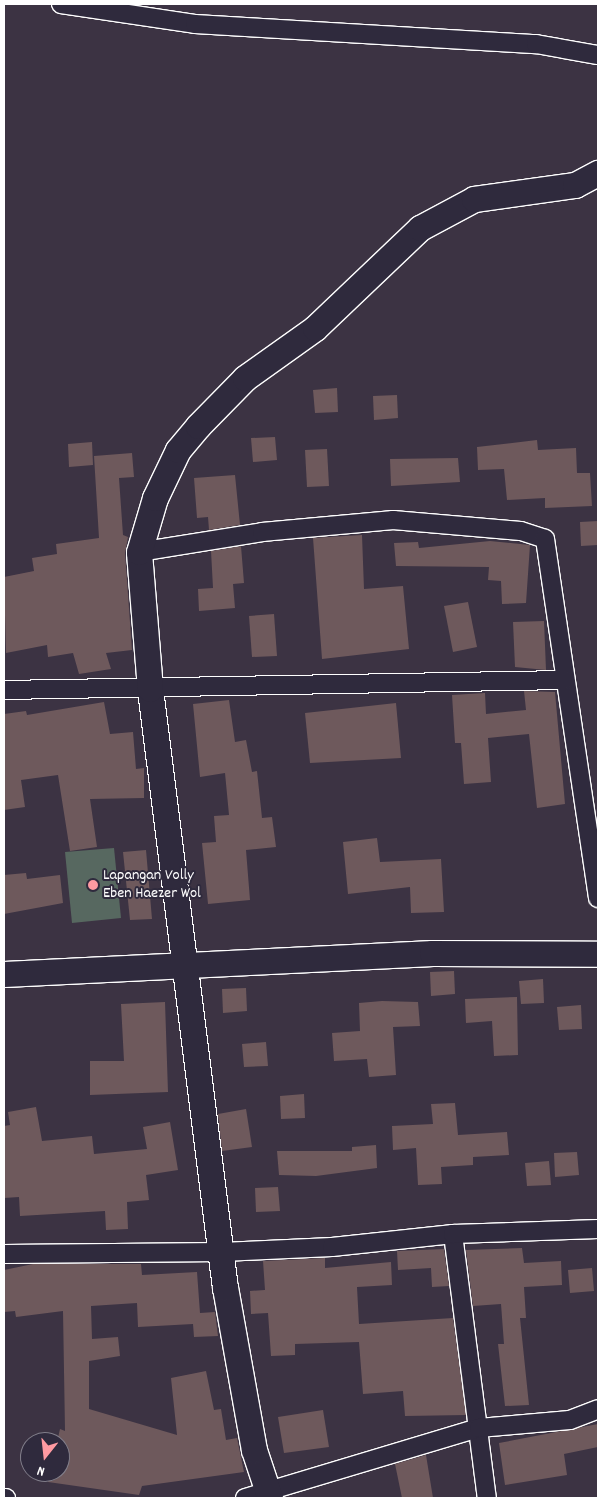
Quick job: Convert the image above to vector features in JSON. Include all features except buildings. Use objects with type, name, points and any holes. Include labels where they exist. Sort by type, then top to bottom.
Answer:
[{"type":"street","points":[[61,4],[195,24],[536,44],[598,55]]},
{"type":"street","points":[[269,1495],[248,1417],[222,1252],[184,968],[150,689],[139,552],[163,482],[178,450],[198,426],[245,378],[315,328],[420,228],[474,199],[575,184],[598,173]]},
{"type":"street","points":[[139,552],[262,532],[393,520],[536,534],[545,539],[598,898]]},
{"type":"street","points":[[4,690],[150,689],[565,680]]},
{"type":"street","points":[[4,974],[184,968],[432,953],[598,954]]},
{"type":"street","points":[[4,1254],[222,1252],[332,1247],[453,1234],[598,1229]]},
{"type":"street","points":[[453,1234],[487,1498]]},
{"type":"street","points":[[245,1498],[269,1495],[478,1428],[570,1420],[598,1409]]},
{"type":"green space","name":"Lapangan Volly Eben Haezer Wol","points":[[114,848],[121,918],[72,923],[65,852]]},
{"type":"place","name":"Lapangan Volly Eben Haezer Wol","points":[[93,885]]}]
